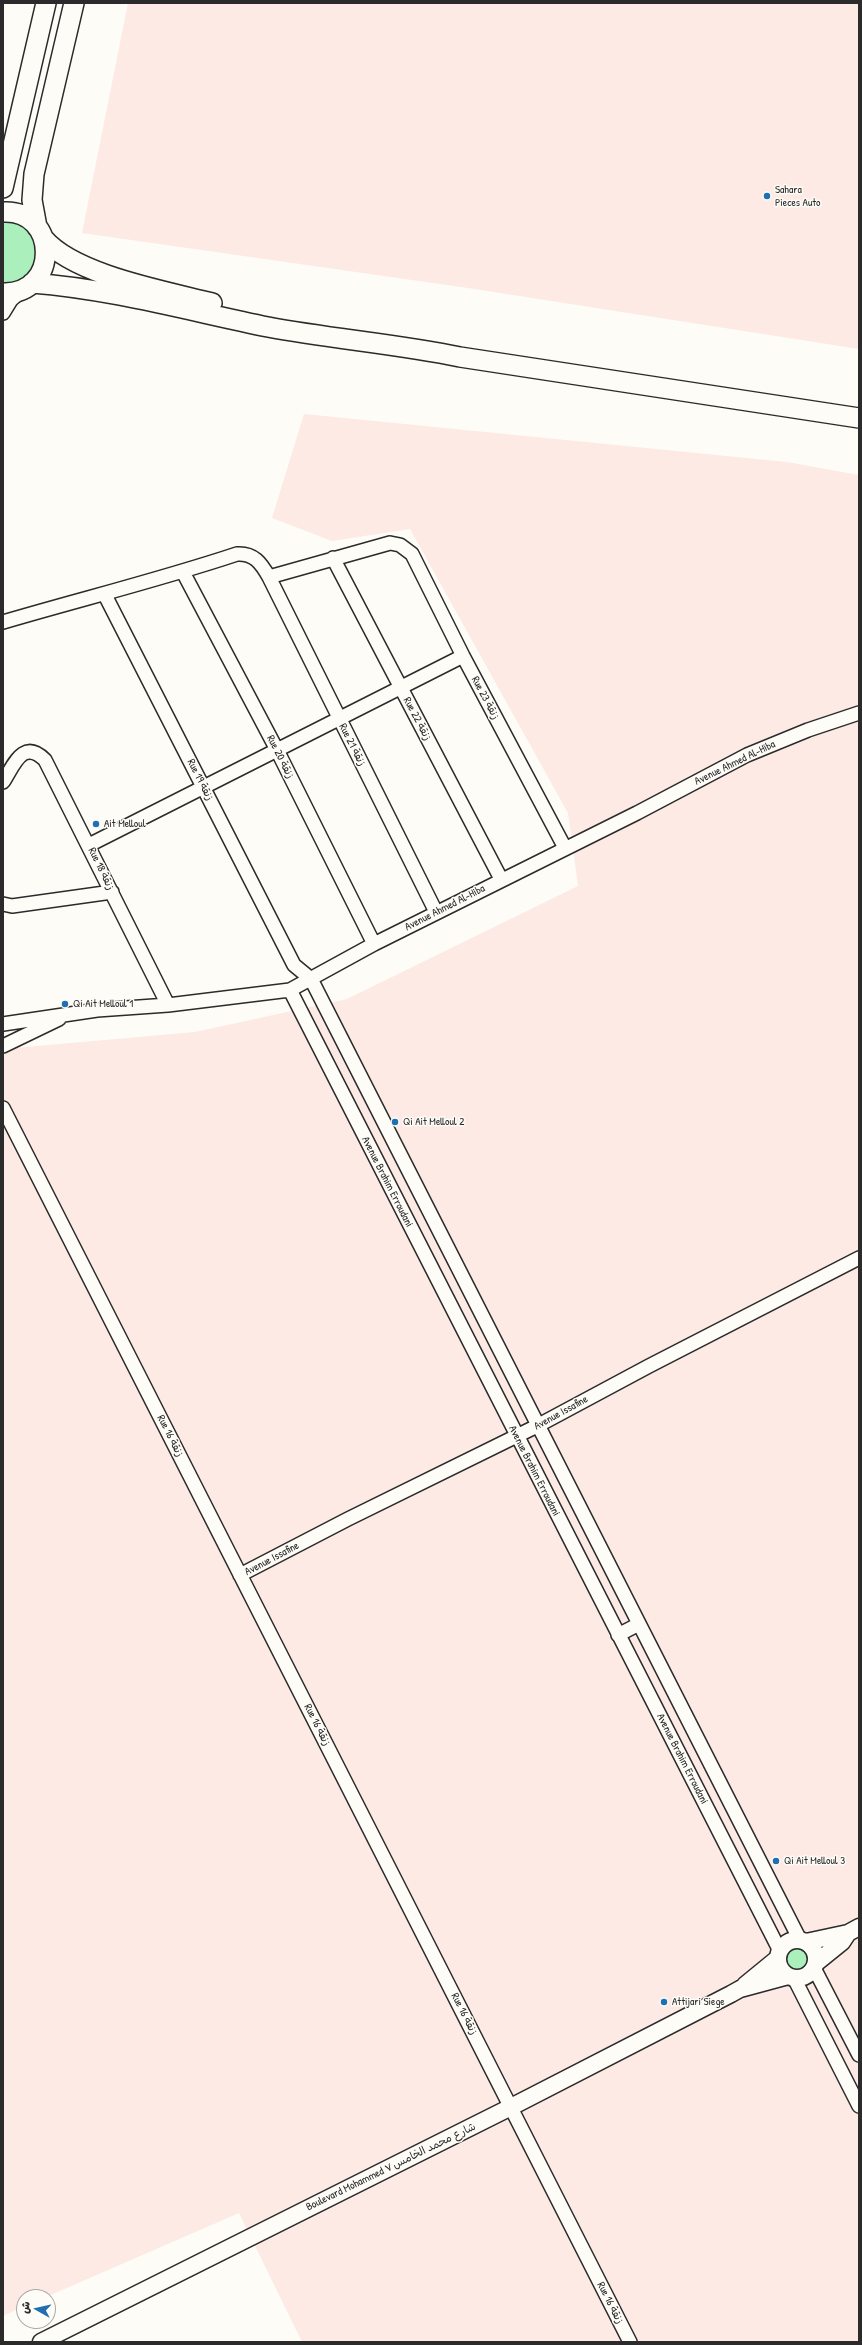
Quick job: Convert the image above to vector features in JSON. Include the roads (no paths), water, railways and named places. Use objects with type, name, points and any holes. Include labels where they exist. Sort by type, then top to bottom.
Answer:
[{"type":"highway","points":[[3,188],[46,3]]},
{"type":"highway","points":[[29,286],[39,275],[45,260],[41,233],[32,200],[34,174],[74,3]]},
{"type":"highway","points":[[3,212],[24,216],[63,256],[90,269],[230,308],[859,406]]},
{"type":"highway","points":[[3,293],[29,286],[62,285],[270,327],[416,348],[460,357],[859,418]]},
{"type":"main road","points":[[853,1930],[842,1942],[815,1965],[806,1976],[791,1977],[781,1969],[779,1955],[788,1942],[803,1941],[853,1930]]},
{"type":"main road","points":[[803,1941],[815,1951],[815,1965]]},
{"type":"main road","name":"Boulevard Mohammed V شارع محمد الخامس","points":[[41,2342],[511,2107],[740,1989],[779,1955]]},
{"type":"main road","name":"Boulevard Mohammed V شارع محمد الخامس","points":[[740,1989],[791,1977]]},
{"type":"street","points":[[3,313],[11,300],[29,286]]},
{"type":"street","name":"Rue 23 زنقة","points":[[333,558],[390,543],[406,548],[412,554],[463,656],[565,848]]},
{"type":"street","name":"Rue 21 زنقة","points":[[3,622],[79,600],[105,595],[237,554],[246,554],[257,559],[269,577],[436,912]]},
{"type":"street","points":[[269,577],[333,558]]},
{"type":"street","name":"Rue 22 زنقة","points":[[333,558],[501,879]]},
{"type":"street","name":"Rue 20 زنقة","points":[[183,572],[277,750],[374,944]]},
{"type":"street","name":"Rue 19 زنقة","points":[[105,595],[294,965],[311,979]]},
{"type":"street","points":[[89,845],[463,656]]},
{"type":"street","name":"Avenue Ahmed Al-Hiba","points":[[5,1026],[97,1010],[168,1004],[290,990],[436,912],[747,755],[808,730],[859,713]]},
{"type":"street","name":"Rue 18 زنقة","points":[[3,782],[21,755],[27,751],[34,751],[45,760],[168,1004]]},
{"type":"street","points":[[3,904],[12,906],[112,892]]},
{"type":"street","points":[[290,990],[294,965]]},
{"type":"street","name":"Avenue Brahim Erroudani","points":[[311,979],[684,1713],[803,1941]]},
{"type":"street","name":"Avenue Brahim Erroudani","points":[[290,990],[664,1724],[779,1955]]},
{"type":"street","points":[[7,1044],[66,1016]]},
{"type":"street","points":[[353,1115],[373,1103]]},
{"type":"street","name":"Rue 16 زنقة","points":[[3,1108],[630,2342]]},
{"type":"street","name":"Avenue Issafine","points":[[240,1575],[348,1519],[538,1426],[649,1366],[859,1258]]},
{"type":"street","points":[[618,1635],[639,1624]]},
{"type":"street","points":[[664,1724],[684,1713]]},
{"type":"street","points":[[815,1965],[859,2055]]},
{"type":"street","points":[[791,1977],[859,2106]]},
{"type":"place","name":"Sahara Pieces Auto","points":[[767,196]]},
{"type":"place","name":"Ait Melloul","points":[[96,824]]},
{"type":"place","name":"Qi Ait Melloul 1","points":[[65,1004]]},
{"type":"place","name":"Qi Ait Melloul 2","points":[[395,1122]]},
{"type":"place","name":"Qi Ait Melloul 3","points":[[776,1861]]},
{"type":"place","name":"Attijari Siege","points":[[664,2002]]}]
